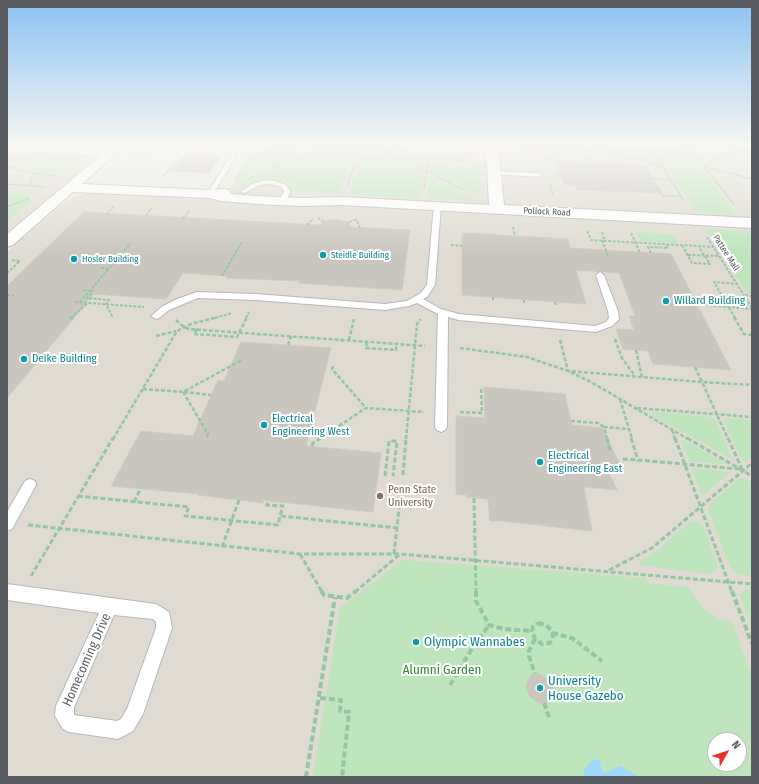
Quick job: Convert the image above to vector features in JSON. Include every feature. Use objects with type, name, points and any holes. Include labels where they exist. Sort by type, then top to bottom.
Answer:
[{"type":"street","points":[[7,242],[67,182]]},
{"type":"street","name":"Pollock Road","points":[[67,182],[210,194],[236,199],[343,197],[497,210],[752,223]]},
{"type":"street","points":[[495,182],[497,210]]},
{"type":"street","name":"Pollock Road","points":[[210,194],[243,192],[285,198]]},
{"type":"lane","points":[[210,194],[218,182]]},
{"type":"lane","points":[[156,316],[166,308],[197,295],[256,297],[386,307],[399,306],[417,299],[428,290],[431,285],[437,206]]},
{"type":"lane","points":[[417,299],[438,310],[458,317],[596,329],[609,324],[614,319],[613,311],[600,275]]},
{"type":"lane","points":[[438,310],[441,427]]},
{"type":"lane","points":[[7,525],[30,485]]},
{"type":"lane","name":"Homecoming Drive","points":[[14,593],[156,612],[163,618],[164,628],[134,714],[127,725],[118,730],[69,723],[64,716],[64,706],[110,607]]},
{"type":"path","points":[[30,186],[31,182]]},
{"type":"path","points":[[343,197],[348,182]]},
{"type":"path","points":[[424,193],[426,182]]},
{"type":"path","points":[[447,182],[465,191]]},
{"type":"path","points":[[672,182],[685,202]]},
{"type":"path","points":[[716,182],[734,204]]},
{"type":"path","points":[[550,183],[555,201]]},
{"type":"path","points":[[7,184],[44,186]]},
{"type":"path","points":[[656,186],[664,196],[681,196]]},
{"type":"path","points":[[146,215],[153,207]]},
{"type":"path","points":[[107,214],[110,210]]},
{"type":"path","points":[[183,218],[190,210]]},
{"type":"path","points":[[347,223],[353,220]]},
{"type":"path","points":[[584,228],[589,233],[591,240],[714,247]]},
{"type":"path","points":[[514,231],[515,236]]},
{"type":"path","points":[[602,231],[606,241]]},
{"type":"path","name":"Pattee Mall","points":[[704,231],[752,308]]},
{"type":"path","points":[[602,240],[608,256]]},
{"type":"path","points":[[80,302],[131,243]]},
{"type":"path","points":[[222,276],[241,243],[239,243]]},
{"type":"path","points":[[651,253],[648,247],[668,248],[666,244]]},
{"type":"path","points":[[449,245],[462,246]]},
{"type":"path","points":[[682,245],[692,263],[710,264],[699,246]]},
{"type":"path","points":[[239,246],[244,246]]},
{"type":"path","points":[[638,249],[640,253]]},
{"type":"path","points":[[688,255],[720,256]]},
{"type":"path","points":[[7,273],[20,261],[9,260]]},
{"type":"path","points":[[101,268],[109,269]]},
{"type":"path","points":[[737,284],[714,282],[744,334],[752,335]]},
{"type":"path","points":[[83,290],[90,291]]},
{"type":"path","points":[[90,291],[93,291],[87,298],[109,300],[106,304]]},
{"type":"path","points":[[8,295],[14,295]]},
{"type":"path","points":[[744,295],[752,296]]},
{"type":"path","points":[[75,302],[150,307]]},
{"type":"path","points":[[70,319],[89,302]]},
{"type":"path","points":[[555,302],[556,306]]},
{"type":"path","points":[[106,304],[113,318]]},
{"type":"path","points":[[349,340],[357,305]]},
{"type":"path","points":[[705,305],[752,308]]},
{"type":"path","points":[[197,329],[194,334],[238,337],[252,307],[244,310]]},
{"type":"path","points":[[403,475],[417,324],[422,317],[438,310]]},
{"type":"path","points":[[156,336],[177,331],[184,327],[236,312]]},
{"type":"path","points":[[174,319],[184,327],[197,329],[430,346]]},
{"type":"path","points":[[14,593],[59,529],[177,331]]},
{"type":"path","points":[[288,345],[291,336]]},
{"type":"path","points":[[367,342],[366,348],[396,350],[396,344]]},
{"type":"path","points":[[561,344],[568,371]]},
{"type":"path","points":[[453,348],[506,353],[527,357],[568,371],[591,382],[752,476]]},
{"type":"path","points":[[618,349],[622,358],[636,376]]},
{"type":"path","points":[[636,350],[642,377]]},
{"type":"path","points":[[184,392],[240,361],[241,359]]},
{"type":"path","points":[[333,366],[332,369],[366,408]]},
{"type":"path","points":[[695,367],[742,470]]},
{"type":"path","points":[[568,371],[752,385]]},
{"type":"path","points":[[143,389],[211,394]]},
{"type":"path","points":[[454,411],[483,414],[481,389]]},
{"type":"path","points":[[184,392],[208,434],[207,437]]},
{"type":"path","points":[[619,399],[638,460]]},
{"type":"path","points":[[312,446],[312,443],[366,408],[421,411]]},
{"type":"path","points":[[635,408],[752,417]]},
{"type":"path","points":[[571,421],[598,423],[604,427],[629,429]]},
{"type":"path","points":[[604,427],[610,450]]},
{"type":"path","points":[[672,429],[752,644]]},
{"type":"path","points":[[385,476],[390,441],[397,441],[393,476]]},
{"type":"path","points":[[623,459],[742,470]]},
{"type":"path","points":[[607,570],[635,558],[652,548],[700,505],[752,463]]},
{"type":"path","points":[[134,502],[141,488]]},
{"type":"path","points":[[394,554],[401,491]]},
{"type":"path","points":[[78,496],[189,507],[185,516],[278,526],[283,506],[267,505],[268,503]]},
{"type":"path","points":[[474,498],[476,601],[489,625],[504,629],[532,631]]},
{"type":"path","points":[[222,547],[239,500]]},
{"type":"path","points":[[280,516],[398,528]]},
{"type":"path","points":[[23,524],[222,547],[300,554],[400,554],[607,570],[752,584]]},
{"type":"path","points":[[300,554],[324,595],[347,598],[400,554]]},
{"type":"path","points":[[306,777],[320,698],[335,597]]},
{"type":"path","points":[[542,623],[549,628],[552,633],[552,639],[546,644],[538,642],[532,631],[535,625],[542,623]]},
{"type":"path","points":[[450,686],[473,647],[489,625]]},
{"type":"path","points":[[552,633],[572,638],[602,661]]},
{"type":"path","points":[[535,639],[531,645],[529,656],[536,674]]},
{"type":"path","points":[[320,698],[341,700],[340,711],[349,712],[342,777]]},
{"type":"path","points":[[544,703],[550,720]]},
{"type":"shaded area","points":[[7,182],[67,182],[7,232]]},
{"type":"shaded area","name":"Penn State University","points":[[235,182],[752,182],[752,777],[7,777],[7,252],[64,203],[74,197],[99,192],[222,200]]},
{"type":"green space","points":[[243,182],[258,182],[244,187],[237,186]]},
{"type":"green space","points":[[282,182],[344,182],[340,194],[291,189],[289,184]]},
{"type":"green space","points":[[353,182],[423,182],[421,198],[349,194]]},
{"type":"green space","points":[[429,182],[442,182],[478,201],[427,198]]},
{"type":"green space","points":[[452,182],[482,182],[482,197]]},
{"type":"green space","points":[[676,182],[712,182],[737,215],[696,212]]},
{"type":"green space","points":[[7,191],[25,192],[33,200],[7,221]]},
{"type":"green space","points":[[706,229],[749,231],[752,234],[752,294],[747,292]]},
{"type":"green space","points":[[636,232],[673,234],[678,243],[641,241]]},
{"type":"green space","points":[[652,412],[711,417],[716,421],[732,459],[652,415]]},
{"type":"green space","points":[[726,418],[752,420],[752,458],[746,462],[742,461],[724,420]]},
{"type":"green space","points":[[681,440],[686,441],[727,464],[691,462]]},
{"type":"green space","points":[[695,468],[730,472],[704,495],[701,493],[692,470]]},
{"type":"green space","points":[[740,478],[752,481],[752,577],[737,574],[730,567],[708,510],[712,502]]},
{"type":"green space","points":[[691,521],[698,521],[703,526],[717,564],[716,571],[709,574],[639,565],[640,561],[657,551]]},
{"type":"green space","name":"Alumni Garden","points":[[403,560],[645,578],[648,583],[689,587],[694,597],[703,608],[717,618],[732,622],[749,669],[752,671],[752,777],[313,777],[340,608]]},
{"type":"green space","points":[[747,589],[752,590],[752,626],[740,596],[743,591]]},
{"type":"water","points":[[598,759],[601,764],[600,767],[604,773],[621,766],[638,777],[583,777],[584,770],[591,761]]},
{"type":"building","points":[[563,182],[654,182],[661,193],[577,190],[575,185],[564,184]]},
{"type":"building","points":[[84,212],[320,225],[323,221],[335,219],[346,221],[351,227],[410,230],[402,290],[298,283],[300,281],[226,278],[227,276],[183,273],[166,299],[94,294],[7,398],[7,286]]},
{"type":"building","name":"Willard Building","points":[[462,233],[568,239],[570,248],[671,254],[731,370],[653,364],[648,351],[623,349],[616,329],[634,330],[629,316],[635,316],[619,273],[576,270],[586,304],[462,295]]},
{"type":"building","name":"Electrical Engineering West","points":[[241,342],[331,348],[306,446],[381,453],[373,512],[262,500],[264,503],[198,495],[199,494],[111,486],[141,431],[193,436],[218,380],[224,381]]},
{"type":"building","name":"Electrical Engineering East","points":[[484,387],[565,394],[572,425],[602,428],[621,466],[605,465],[617,490],[584,487],[592,531],[490,521],[488,499],[466,497],[466,495],[456,494],[456,416],[485,418]]},
{"type":"building","name":"University House Gazebo","points":[[540,674],[549,680],[554,691],[550,701],[540,704],[529,696],[526,685],[531,675]]},
{"type":"place","name":"Steidle Building","points":[[323,255]]},
{"type":"place","name":"Hosler Building","points":[[74,259]]},
{"type":"place","name":"Willard Building","points":[[666,301]]},
{"type":"place","name":"Deike Building","points":[[24,359]]},
{"type":"place","name":"Electrical Engineering West","points":[[264,425]]},
{"type":"place","name":"Electrical Engineering East","points":[[540,462]]},
{"type":"place","name":"Penn State University","points":[[380,496]]},
{"type":"place","name":"Olympic Wannabes","points":[[416,642]]},
{"type":"place","name":"University House Gazebo","points":[[540,688]]}]
